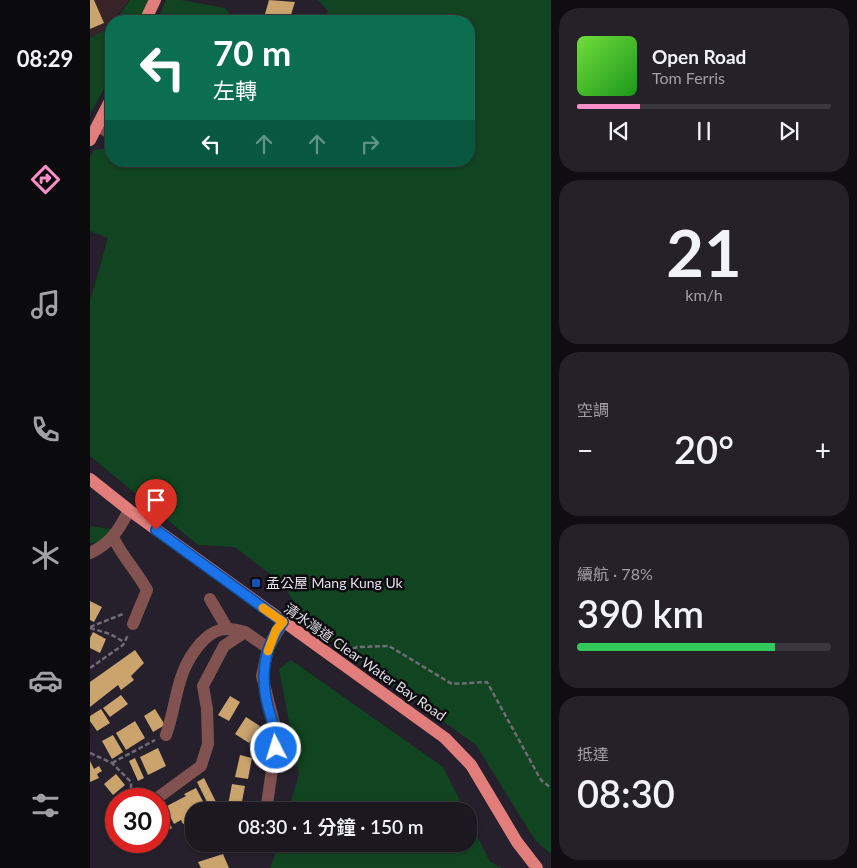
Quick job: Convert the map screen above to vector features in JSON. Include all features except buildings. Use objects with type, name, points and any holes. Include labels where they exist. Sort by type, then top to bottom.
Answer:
[{"type":"main road","points":[[148,15],[155,0]]},
{"type":"main road","points":[[90,140],[105,111]]},
{"type":"main road","name":"清水灣道 Clear Water Bay Road","points":[[90,479],[128,510],[446,738],[471,766],[517,842],[537,868]]},
{"type":"street","points":[[98,126],[105,130]]},
{"type":"street","points":[[90,553],[102,548],[113,537],[128,510]]},
{"type":"street","points":[[113,537],[123,558],[147,590],[133,624]]},
{"type":"street","points":[[210,599],[227,628]]},
{"type":"street","points":[[267,802],[277,735],[262,676],[268,648],[283,622]]},
{"type":"street","points":[[166,735],[182,671],[193,652],[209,634],[220,628],[245,632],[268,648]]},
{"type":"street","points":[[170,789],[201,766],[208,744],[207,709],[203,686],[224,646],[245,632]]},
{"type":"path","points":[[90,627],[124,613]]},
{"type":"path","points":[[90,668],[124,642],[133,624]]},
{"type":"path","points":[[90,627],[110,634],[124,642]]},
{"type":"path","points":[[333,658],[356,647],[389,646],[452,684],[487,682],[541,780],[551,788]]},
{"type":"path","points":[[112,763],[166,735]]},
{"type":"path","points":[[90,753],[112,763],[131,782],[131,788]]},
{"type":"shaded area","points":[[90,0],[129,0],[117,15],[105,15],[105,31],[90,50]]},
{"type":"green space","points":[[130,0],[153,0],[145,15],[119,15]]},
{"type":"green space","points":[[166,0],[181,0],[225,8],[230,15],[160,15]]},
{"type":"green space","points":[[318,0],[551,0],[551,854],[535,840],[476,745],[306,623],[283,584],[235,547],[198,545],[90,456],[90,301],[108,238],[90,231],[90,158],[94,150],[105,149],[105,167],[475,167],[475,15],[326,15],[328,11]]},
{"type":"green space","points":[[105,30],[105,87],[90,114],[90,38]]},
{"type":"green space","points":[[90,526],[111,529],[103,542],[90,543]]},
{"type":"green space","points":[[291,660],[443,767],[460,802],[291,802],[299,774],[279,669]]},
{"type":"green space","points":[[477,836],[490,862],[502,868],[270,868],[276,852],[477,852]]},
{"type":"slow traffic","points":[[263,608],[283,622],[276,630],[268,651]]},
{"type":"place","name":"孟公屋 Mang Kung Uk","points":[[256,583]]},
{"type":"route","points":[[156,530],[283,622],[276,630],[268,648],[262,676],[268,706],[277,735],[276,748]]}]
